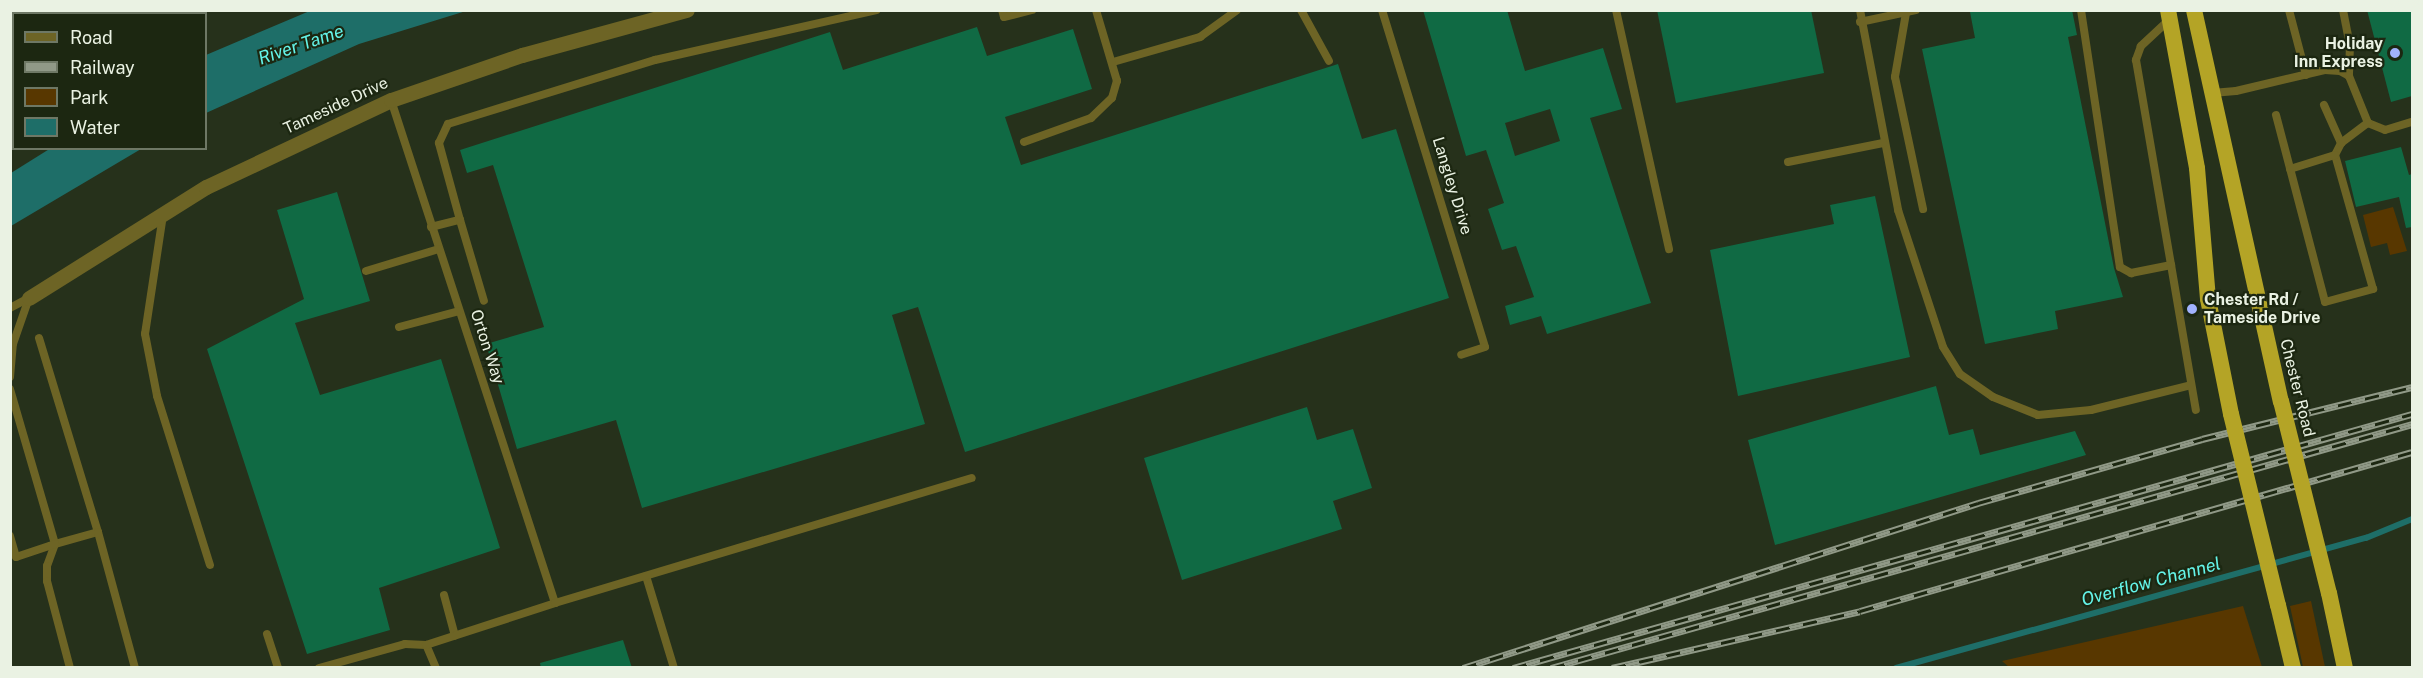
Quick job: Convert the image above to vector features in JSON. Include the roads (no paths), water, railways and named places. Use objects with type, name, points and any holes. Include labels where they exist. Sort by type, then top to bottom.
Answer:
[{"type":"highway","name":"Chester Road","points":[[2194,10],[2345,668]]},
{"type":"highway","points":[[2169,15],[2197,168],[2208,299],[2231,414],[2293,668]]},
{"type":"street","name":"Tameside Drive","points":[[28,298],[164,211],[206,187],[391,100],[522,55],[687,10]]},
{"type":"lane","points":[[484,301],[439,143],[448,124],[655,60],[876,10]]},
{"type":"lane","points":[[1002,10],[1004,18],[1032,10]]},
{"type":"lane","points":[[1024,142],[1091,118],[1112,98],[1117,81],[1096,10]]},
{"type":"lane","points":[[1113,62],[1200,37],[1237,10]]},
{"type":"lane","points":[[1301,10],[1329,61]]},
{"type":"lane","name":"Langley Drive","points":[[1382,10],[1485,347],[1461,355]]},
{"type":"lane","points":[[1616,10],[1669,249]]},
{"type":"lane","points":[[1860,10],[1860,22],[1898,210],[1943,347],[1960,374],[1993,397],[2038,415],[2091,410],[2191,385]]},
{"type":"lane","points":[[1860,22],[1916,10]]},
{"type":"lane","points":[[2081,10],[2120,267],[2131,273],[2171,265]]},
{"type":"lane","points":[[2289,10],[2306,75]]},
{"type":"lane","points":[[2343,10],[2350,45],[2349,76],[2368,123],[2385,129],[2412,122]]},
{"type":"lane","points":[[1906,13],[1895,77],[1923,209]]},
{"type":"lane","points":[[2169,15],[2141,46],[2136,60],[2196,410]]},
{"type":"lane","points":[[2212,93],[2325,70],[2340,70],[2349,76]]},
{"type":"lane","name":"Orton Way","points":[[391,100],[555,603]]},
{"type":"lane","points":[[2324,105],[2335,136],[2341,143]]},
{"type":"lane","points":[[2276,115],[2325,302],[2373,289],[2335,155],[2341,143],[2368,123]]},
{"type":"lane","points":[[1788,162],[1883,143]]},
{"type":"lane","points":[[2290,169],[2335,155]]},
{"type":"lane","points":[[164,211],[145,334],[157,396],[210,565]]},
{"type":"lane","points":[[431,227],[460,220]]},
{"type":"lane","points":[[366,272],[439,249]]},
{"type":"lane","points":[[10,308],[28,298]]},
{"type":"lane","points":[[10,377],[13,344],[28,298]]},
{"type":"lane","points":[[399,327],[459,311]]},
{"type":"lane","points":[[39,338],[98,532],[135,668]]},
{"type":"lane","points":[[10,389],[55,543],[47,566],[47,581],[70,668]]},
{"type":"lane","points":[[319,668],[405,644],[426,645],[555,603],[972,478]]},
{"type":"lane","points":[[10,536],[12,559],[55,543],[98,532]]},
{"type":"lane","points":[[646,576],[674,668]]},
{"type":"lane","points":[[444,595],[455,636]]},
{"type":"lane","points":[[267,634],[278,668]]},
{"type":"lane","points":[[426,645],[436,668]]},
{"type":"water","name":"River Tame","points":[[312,10],[466,10],[359,44],[207,113],[207,55]]},
{"type":"water","points":[[48,150],[139,150],[11,226],[11,173]]},
{"type":"waterway","name":"Overflow Channel","points":[[1896,668],[2366,538],[2412,519]]},
{"type":"railway","points":[[1463,668],[1978,503],[2202,439],[2412,387]]},
{"type":"railway","points":[[1513,668],[2412,414]]},
{"type":"railway","points":[[1551,668],[2412,424]]},
{"type":"railway","points":[[1612,668],[1860,611],[2412,452]]},
{"type":"place","name":"Holiday Inn Express","points":[[2395,53]]},
{"type":"place","name":"Chester Rd / Tameside Drive","points":[[2192,309]]}]
